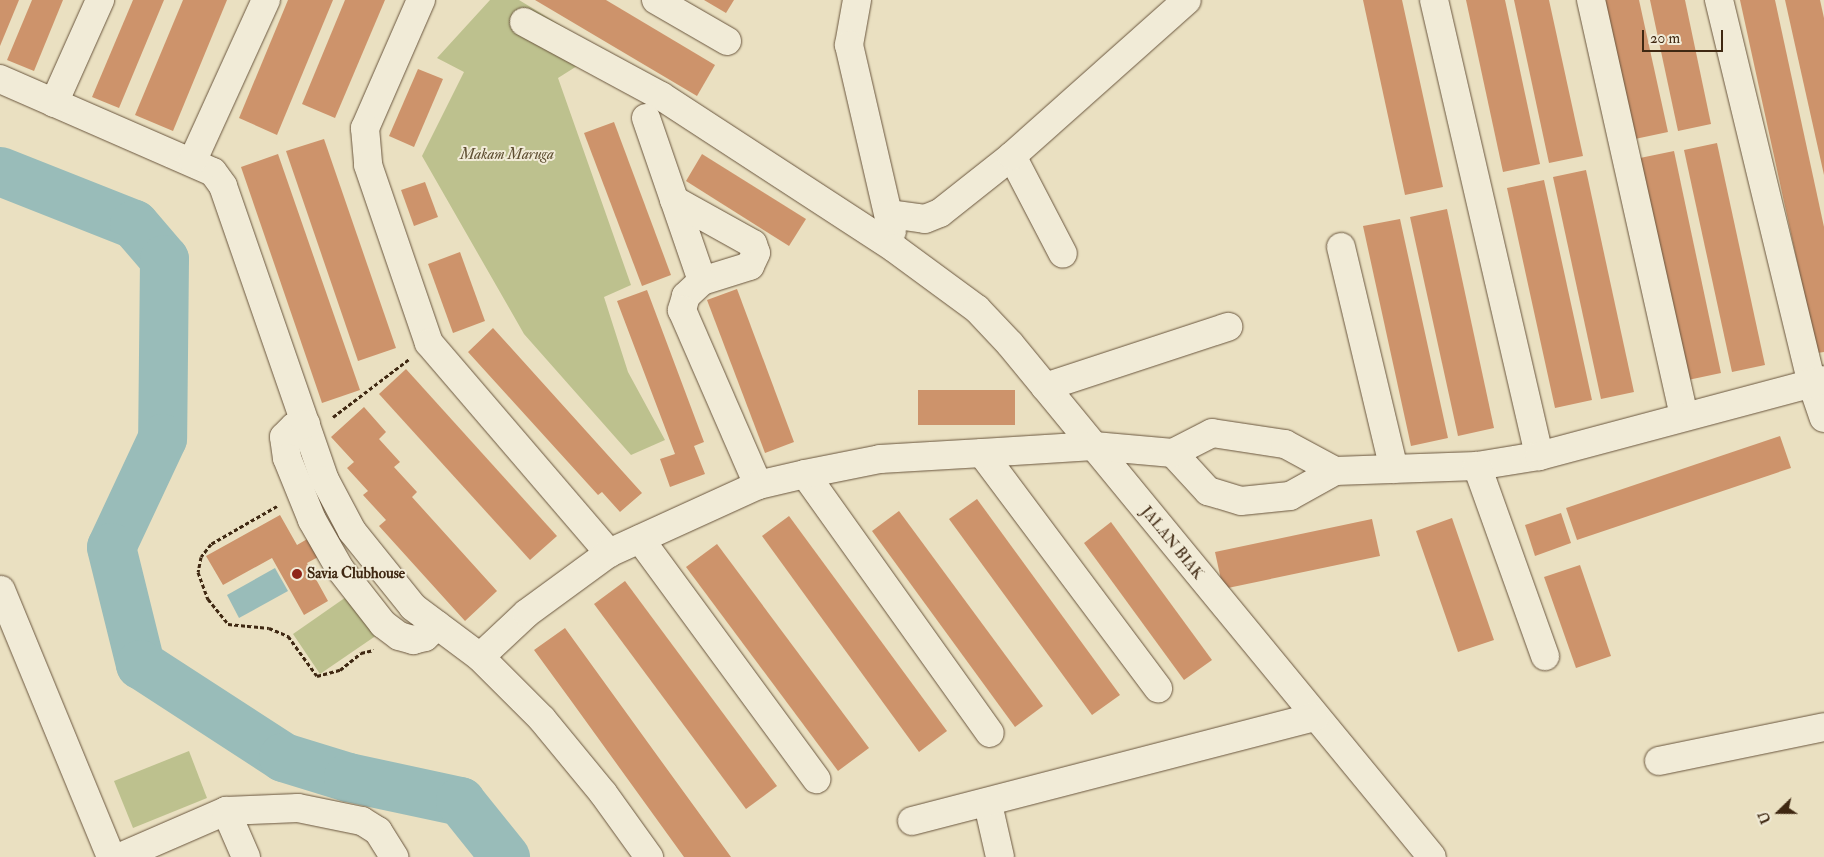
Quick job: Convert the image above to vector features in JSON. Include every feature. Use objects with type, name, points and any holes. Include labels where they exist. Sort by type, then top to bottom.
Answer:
[{"type":"street","points":[[54,102],[100,0]]},
{"type":"street","points":[[193,160],[266,0]]},
{"type":"street","points":[[421,0],[365,128],[364,146],[430,343],[609,552]]},
{"type":"street","points":[[656,0],[727,41]]},
{"type":"street","points":[[857,0],[849,45],[890,214],[894,248]]},
{"type":"street","points":[[890,214],[925,219],[940,213],[1012,156],[1187,0]]},
{"type":"street","points":[[1434,0],[1539,456]]},
{"type":"street","points":[[1591,0],[1684,416]]},
{"type":"street","points":[[1719,0],[1818,381],[1824,418]]},
{"type":"street","name":"JALAN BIAK","points":[[524,22],[661,96],[894,248],[977,309],[1094,446],[1432,857]]},
{"type":"street","points":[[0,79],[193,160],[213,172],[223,186],[325,480],[352,531],[413,607],[480,657],[542,719],[603,793],[649,857]]},
{"type":"street","points":[[646,118],[702,281]]},
{"type":"street","points":[[1012,156],[1063,254]]},
{"type":"street","points":[[674,200],[753,244],[756,253],[750,266],[702,281],[686,296],[682,310],[758,485]]},
{"type":"street","points":[[1341,247],[1394,469]]},
{"type":"street","points":[[1045,387],[1228,327]]},
{"type":"street","points":[[1172,453],[1208,491],[1241,501],[1290,496],[1335,471],[1477,466],[1539,456],[1818,381]]},
{"type":"street","points":[[306,424],[294,427],[284,437],[287,458],[302,494],[340,569],[383,624],[399,636],[413,640],[425,637],[437,625]]},
{"type":"street","points":[[480,657],[527,613],[609,552],[758,485],[805,474],[880,459],[982,452],[1094,446],[1172,453],[1212,433],[1285,444],[1335,471]]},
{"type":"street","points":[[982,452],[1158,688]]},
{"type":"street","points":[[1477,466],[1545,656]]},
{"type":"street","points":[[805,474],[990,733]]},
{"type":"street","points":[[640,539],[816,779]]},
{"type":"street","points":[[1,590],[111,857]]},
{"type":"street","points":[[912,821],[988,804],[1315,717]]},
{"type":"street","points":[[1659,761],[1824,727]]},
{"type":"street","points":[[988,804],[1000,857]]},
{"type":"street","points":[[120,857],[226,811],[298,808],[362,821],[378,831],[394,857]]},
{"type":"street","points":[[226,811],[246,857]]},
{"type":"path","points":[[306,424],[337,416],[430,343]]},
{"type":"path","points":[[302,494],[211,544],[201,557],[198,572],[208,599],[228,624],[269,628],[288,636],[317,676],[340,670],[362,653],[389,647],[399,636]]},
{"type":"green space","name":"Makam Maruga","points":[[490,0],[519,0],[588,42],[577,66],[558,78],[631,285],[604,297],[628,372],[665,440],[631,455],[524,334],[422,156],[464,72],[437,58]]},
{"type":"green space","points":[[349,595],[377,635],[320,674],[293,634]]},
{"type":"green space","points":[[189,751],[207,798],[133,828],[114,781]]},
{"type":"water","points":[[275,568],[288,591],[239,618],[227,595]]},
{"type":"building","points":[[0,0],[19,0],[0,46]]},
{"type":"building","points":[[32,0],[63,0],[34,71],[7,60]]},
{"type":"building","points":[[133,0],[164,0],[119,108],[92,97]]},
{"type":"building","points":[[183,0],[227,0],[173,131],[135,115]]},
{"type":"building","points":[[288,0],[333,0],[277,135],[239,118]]},
{"type":"building","points":[[345,0],[385,0],[335,118],[302,104]]},
{"type":"building","points":[[535,0],[606,0],[715,65],[697,96]]},
{"type":"building","points":[[704,0],[734,0],[726,13]]},
{"type":"building","points":[[1363,0],[1402,0],[1443,187],[1405,195]]},
{"type":"building","points":[[1466,0],[1505,0],[1540,164],[1503,172]]},
{"type":"building","points":[[1514,0],[1549,0],[1583,156],[1549,163]]},
{"type":"building","points":[[1604,0],[1639,0],[1668,132],[1635,139]]},
{"type":"building","points":[[1650,0],[1685,0],[1711,124],[1678,131]]},
{"type":"building","points":[[1740,0],[1775,0],[1824,227],[1824,352],[1817,353]]},
{"type":"building","points":[[1785,0],[1820,0],[1824,18],[1824,175]]},
{"type":"building","points":[[418,69],[443,79],[414,147],[389,136]]},
{"type":"building","points":[[614,122],[671,275],[642,286],[584,133]]},
{"type":"building","points":[[324,139],[396,348],[358,361],[286,151]]},
{"type":"building","points":[[1717,143],[1765,365],[1732,372],[1684,150]]},
{"type":"building","points":[[1674,151],[1721,373],[1688,380],[1640,158]]},
{"type":"building","points":[[278,154],[360,390],[322,403],[241,167]]},
{"type":"building","points":[[702,154],[806,219],[789,246],[686,181]]},
{"type":"building","points":[[1586,170],[1634,392],[1601,399],[1553,177]]},
{"type":"building","points":[[1544,180],[1592,400],[1555,408],[1507,188]]},
{"type":"building","points":[[425,182],[438,217],[414,226],[401,190]]},
{"type":"building","points":[[1447,209],[1494,428],[1458,436],[1410,217]]},
{"type":"building","points":[[1400,219],[1448,438],[1411,446],[1363,226]]},
{"type":"building","points":[[460,252],[485,321],[453,333],[428,264]]},
{"type":"building","points":[[737,289],[794,442],[765,453],[707,300]]},
{"type":"building","points":[[647,290],[704,442],[694,446],[705,474],[670,487],[660,459],[675,454],[617,301]]},
{"type":"building","points":[[493,328],[642,493],[620,512],[602,492],[598,495],[468,352]]},
{"type":"building","points":[[406,369],[557,536],[530,560],[379,394]]},
{"type":"building","points":[[918,390],[1015,390],[1015,425],[918,425]]},
{"type":"building","points":[[364,407],[386,432],[379,439],[400,462],[394,467],[417,492],[412,497],[497,591],[465,621],[379,526],[386,520],[363,495],[368,491],[347,468],[354,462],[331,437]]},
{"type":"building","points":[[1780,436],[1791,468],[1577,540],[1566,508]]},
{"type":"building","points":[[977,499],[1120,695],[1092,715],[949,519]]},
{"type":"building","points":[[899,511],[1043,706],[1015,727],[872,531]]},
{"type":"building","points":[[1561,513],[1571,543],[1535,556],[1525,525]]},
{"type":"building","name":"Savia Clubhouse","points":[[280,515],[297,545],[309,538],[320,556],[307,563],[328,601],[304,615],[272,558],[223,585],[206,556]]},
{"type":"building","points":[[789,516],[947,731],[919,752],[762,536]]},
{"type":"building","points":[[1452,518],[1494,640],[1458,652],[1416,531]]},
{"type":"building","points":[[1372,519],[1380,556],[1223,589],[1215,552]]},
{"type":"building","points":[[1111,522],[1212,660],[1184,680],[1084,543]]},
{"type":"building","points":[[717,544],[869,748],[838,771],[686,567]]},
{"type":"building","points":[[1580,565],[1611,656],[1576,668],[1544,577]]},
{"type":"building","points":[[625,581],[777,786],[746,809],[594,604]]},
{"type":"building","points":[[565,628],[731,857],[684,857],[534,650]]},
{"type":"waterway","points":[[0,171],[134,224],[164,259],[162,438],[111,547],[140,664],[283,757],[348,777],[460,801],[505,857]]},
{"type":"place","name":"Savia Clubhouse","points":[[297,574]]}]
